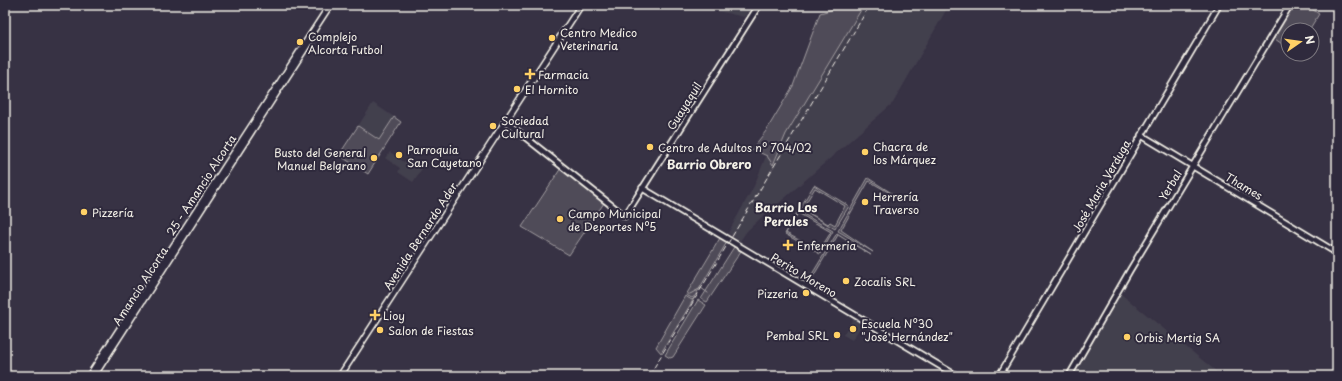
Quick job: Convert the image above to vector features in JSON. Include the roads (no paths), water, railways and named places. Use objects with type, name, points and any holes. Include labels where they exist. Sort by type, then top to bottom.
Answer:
[{"type":"main road","name":"25 - Amancio Alcorta","points":[[89,376],[330,5]]},
{"type":"main road","name":"Amancio Alcorta","points":[[94,376],[333,5]]},
{"type":"main road","name":"Avenida Bernardo Ader","points":[[340,376],[581,5]]},
{"type":"street","name":"Guayaquil","points":[[506,122],[624,216],[759,5]]},
{"type":"street","name":"José Maria Verduga","points":[[999,376],[1219,5]]},
{"type":"street","name":"Yerbal","points":[[1069,376],[1192,166],[1290,5]]},
{"type":"street","name":"Thames","points":[[1141,135],[1337,253]]},
{"type":"street","name":"Perito Moreno","points":[[642,188],[957,376]]},
{"type":"waterway","points":[[690,294],[701,288],[708,293]]},
{"type":"railway","points":[[649,376],[870,5]]},
{"type":"place","name":"Centro Medico Veterinaria","points":[[552,38]]},
{"type":"place","name":"Complejo Alcorta Futbol","points":[[300,42]]},
{"type":"place","name":"Farmacia","points":[[530,74]]},
{"type":"place","name":"El Hornito","points":[[517,89]]},
{"type":"place","name":"Sociedad Cultural","points":[[493,126]]},
{"type":"place","name":"Centro de Adultos nº 704/02","points":[[650,147]]},
{"type":"place","name":"Chacra de los Márquez","points":[[865,152]]},
{"type":"place","name":"Parroquia San Cayetano","points":[[399,155]]},
{"type":"place","name":"Busto del General Manuel Belgrano","points":[[374,158]]},
{"type":"place","name":"Herrería Traverso","points":[[865,202]]},
{"type":"place","name":"Pizzería","points":[[84,212]]},
{"type":"place","name":"Campo Municipal de Deportes Nº5","points":[[560,219]]},
{"type":"place","name":"Enfermeria","points":[[788,245]]},
{"type":"place","name":"Zocalis SRL","points":[[846,281]]},
{"type":"place","name":"Pizzeria","points":[[806,293]]},
{"type":"place","name":"Lioy","points":[[375,315]]},
{"type":"place","name":"Escuela Nº30 \"José Hernández\"","points":[[853,329]]},
{"type":"place","name":"Salon de Fiestas","points":[[380,330]]},
{"type":"place","name":"Pembal SRL","points":[[837,335]]},
{"type":"place","name":"Orbis Mertig SA","points":[[1127,337]]},
{"type":"district","name":"Barrio Obrero","points":[[709,164]]},
{"type":"district","name":"Barrio Los Perales","points":[[786,214]]}]
